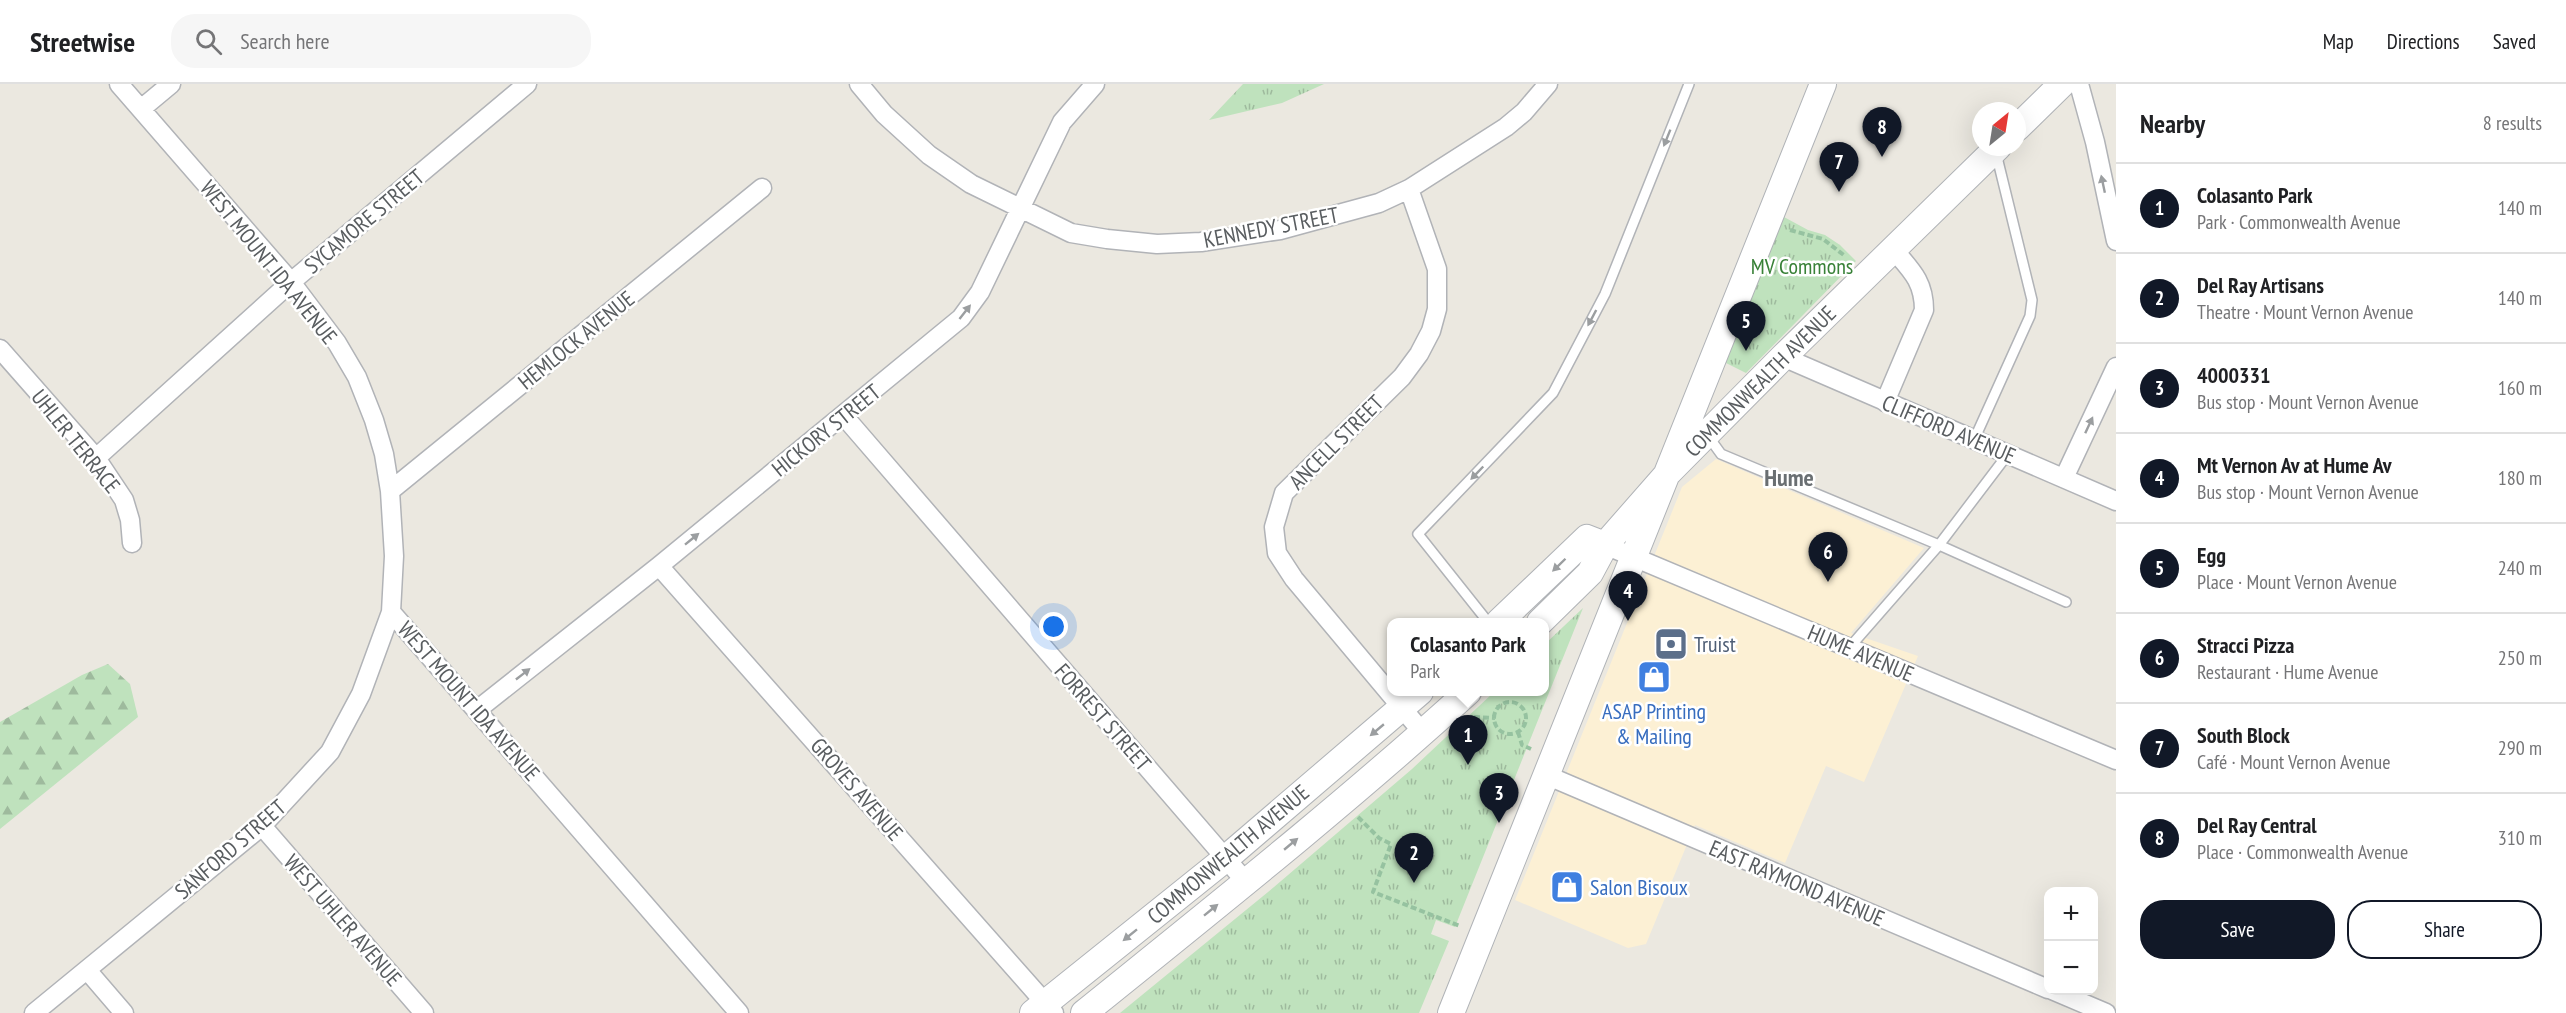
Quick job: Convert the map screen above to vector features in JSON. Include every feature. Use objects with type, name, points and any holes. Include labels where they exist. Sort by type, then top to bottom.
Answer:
[{"type":"street","name":"WEST MOUNT IDA AVENUE","points":[[118,84],[291,282],[337,343],[357,377],[374,420],[384,454],[390,491],[394,556],[391,612],[739,1013]]},
{"type":"street","points":[[141,109],[171,84]]},
{"type":"street","name":"SYCAMORE STREET","points":[[96,458],[291,282],[527,84]]},
{"type":"street","name":"KENNEDY STREET","points":[[859,84],[884,114],[929,155],[971,184],[1071,232],[1107,240],[1157,244],[1201,243],[1280,230],[1379,203],[1408,189],[1506,128],[1530,106],[1548,84]]},
{"type":"street","name":"HICKORY STREET","points":[[477,710],[659,566],[961,318],[980,292],[1062,122],[1095,84]]},
{"type":"street","points":[[1451,1013],[1670,472],[1823,84]]},
{"type":"street","points":[[2026,119],[2062,84]]},
{"type":"street","points":[[2079,84],[2095,142],[2116,241]]},
{"type":"street","name":"COMMONWEALTH AVENUE","points":[[1544,618],[1590,573],[1605,544],[1670,472],[1783,357],[1988,156]]},
{"type":"street","name":"HEMLOCK AVENUE","points":[[390,491],[762,188]]},
{"type":"street","name":"ANCELL STREET","points":[[1387,691],[1293,579],[1277,553],[1274,527],[1284,493],[1402,376],[1419,354],[1431,331],[1437,309],[1437,269],[1408,189]]},
{"type":"street","points":[[1885,402],[1924,310],[1924,294],[1921,284],[1893,249]]},
{"type":"street","name":"UHLER TERRACE","points":[[0,349],[96,458],[124,500],[130,520],[132,543]]},
{"type":"street","name":"CLIFFORD AVENUE","points":[[1783,357],[2116,501]]},
{"type":"street","points":[[2064,478],[2116,367]]},
{"type":"street","name":"FORREST STREET","points":[[843,416],[1246,882]]},
{"type":"street","points":[[1503,618],[1587,538],[1605,544]]},
{"type":"street","name":"HUME AVENUE","points":[[1605,544],[2116,760]]},
{"type":"street","name":"GROVES AVENUE","points":[[659,566],[1044,1010]]},
{"type":"street","name":"SANFORD STREET","points":[[34,1013],[262,826],[330,752],[361,694],[391,612]]},
{"type":"street","name":"ANCELL STREET","points":[[1391,696],[1423,733]]},
{"type":"street","name":"COMMONWEALTH AVENUE","points":[[1044,1010],[1415,696]]},
{"type":"street","name":"COMMONWEALTH AVENUE","points":[[1083,1013],[1246,882],[1423,733],[1468,704]]},
{"type":"street","name":"EAST RAYMOND AVENUE","points":[[1546,775],[2044,987]]},
{"type":"street","name":"WEST UHLER AVENUE","points":[[262,826],[424,1013]]},
{"type":"street","points":[[87,970],[124,1013]]},
{"type":"street","name":"EAST RAYMOND AVENUE","points":[[2062,995],[2106,1013]]},
{"type":"lane","points":[[1485,618],[1418,534],[1553,393],[1605,294],[1689,84]]},
{"type":"lane","points":[[1974,440],[2030,316],[2032,300],[1998,156]]},
{"type":"lane","points":[[1707,434],[1721,454],[1939,545],[2067,602]]},
{"type":"lane","points":[[1849,648],[1939,545],[2008,454]]},
{"type":"path","points":[[1790,230],[1823,239],[1845,256]]},
{"type":"path","points":[[1510,702],[1518,704],[1524,710],[1526,718],[1524,726],[1518,732],[1510,734],[1502,732],[1497,726],[1494,718],[1502,704],[1510,702]]},
{"type":"path","points":[[1468,704],[1494,718]]},
{"type":"path","points":[[1518,732],[1522,745],[1531,749]]},
{"type":"path","points":[[1358,817],[1379,838],[1391,844],[1373,892],[1460,926]]},
{"type":"shaded area","points":[[1716,459],[1924,548],[1851,633],[1918,656],[1864,782],[1826,766],[1785,863],[1695,825],[1646,944],[1628,948],[1515,900],[1682,487]]},
{"type":"green space","points":[[1243,84],[1324,84],[1282,103],[1209,120]]},
{"type":"green space","name":"MV Commons","points":[[1784,217],[1808,230],[1825,235],[1840,245],[1856,261],[1746,373],[1724,362]]},
{"type":"green space","points":[[1583,608],[1549,693],[1549,640]]},
{"type":"green space","points":[[108,664],[130,684],[138,717],[0,829],[0,722],[82,675]]},
{"type":"green space","points":[[1490,696],[1548,696],[1455,927],[1436,920],[1431,934],[1449,941],[1419,1013],[1120,1013],[1274,887],[1412,769]]},
{"type":"place","name":"Del Ray Central","points":[[1882,157]]},
{"type":"place","name":"South Block","points":[[1839,192]]},
{"type":"place","name":"Egg","points":[[1746,351]]},
{"type":"place","name":"Stracci Pizza","points":[[1828,582]]},
{"type":"place","name":"Mt Vernon Av at Hume Av","points":[[1628,621]]},
{"type":"place","name":"Truist","points":[[1671,644]]},
{"type":"place","name":"ASAP Printing & Mailing","points":[[1654,677]]},
{"type":"place","name":"Colasanto Park","points":[[1468,765]]},
{"type":"place","name":"4000331","points":[[1499,823]]},
{"type":"place","name":"Del Ray Artisans","points":[[1414,883]]},
{"type":"place","name":"Salon Bisoux","points":[[1567,887]]},
{"type":"district","name":"Hume","points":[[1789,477]]}]
